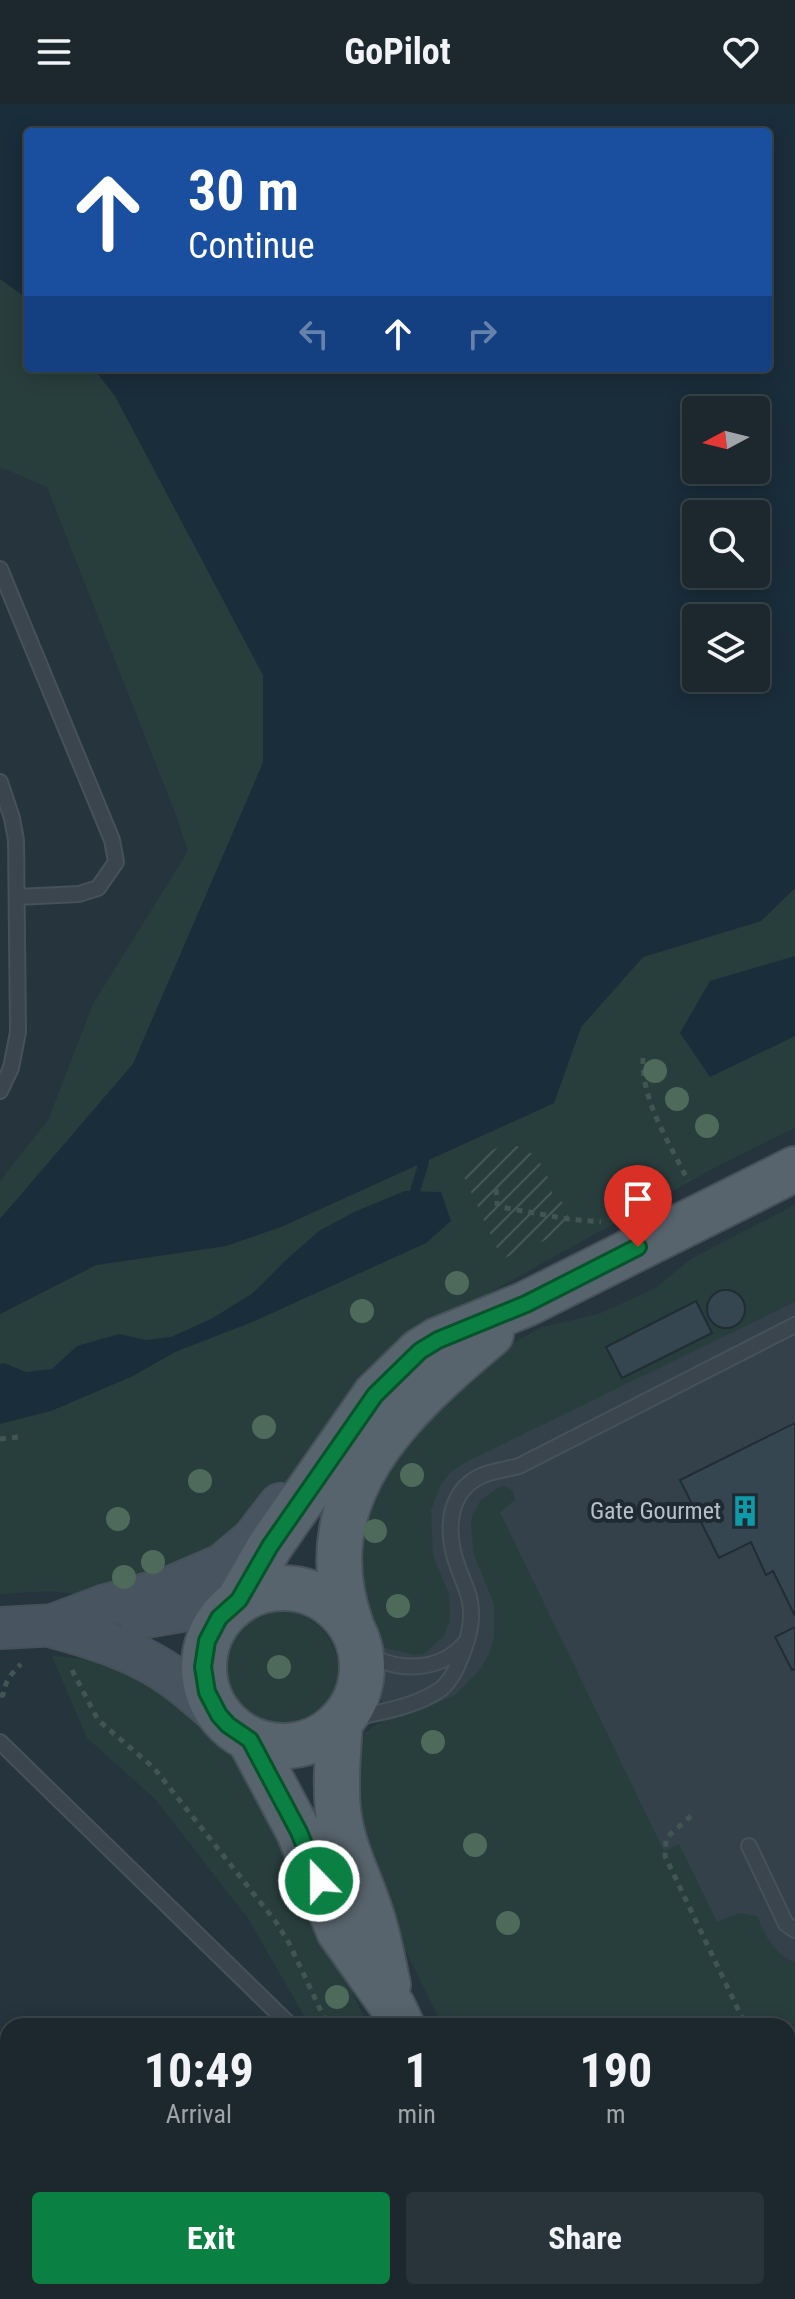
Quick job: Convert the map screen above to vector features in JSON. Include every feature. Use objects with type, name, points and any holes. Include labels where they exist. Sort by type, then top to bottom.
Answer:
[{"type":"main road","points":[[239,1600],[270,1546],[375,1395],[420,1351],[438,1340],[526,1304],[795,1169]]},
{"type":"main road","points":[[235,1727],[277,1747],[305,1744],[341,1722],[356,1699],[362,1674],[356,1637],[341,1597],[338,1550],[345,1507],[357,1481],[414,1405],[449,1369],[526,1304]]},
{"type":"main road","points":[[356,1637],[334,1606],[313,1592],[287,1587],[263,1589],[239,1600],[219,1618],[207,1641],[203,1667],[207,1692],[235,1727],[299,1832],[339,1931],[397,2017]]},
{"type":"main road","points":[[341,1722],[337,1780],[340,1826],[353,1872],[372,1917],[397,2017]]},
{"type":"street","points":[[50,1626],[103,1606],[171,1587],[222,1565],[253,1539],[320,1454],[375,1395]]},
{"type":"street","points":[[0,1628],[138,1618],[239,1600]]},
{"type":"street","points":[[50,1626],[90,1637],[145,1660],[174,1678],[235,1727]]},
{"type":"lane","points":[[0,569],[112,840],[116,862],[98,888],[79,894],[17,897]]},
{"type":"lane","points":[[0,782],[16,840],[18,1032],[11,1068],[0,1091]]},
{"type":"lane","points":[[341,1722],[412,1703],[440,1690],[457,1666],[468,1639],[470,1598],[454,1552],[450,1527],[454,1505],[466,1486],[484,1475],[519,1466],[795,1325]]},
{"type":"lane","points":[[356,1637],[382,1663],[403,1668],[436,1661],[457,1651],[468,1639]]},
{"type":"lane","points":[[0,1742],[283,2018]]},
{"type":"lane","points":[[749,1846],[786,1924],[795,1930]]},
{"type":"path","points":[[643,1058],[642,1076],[652,1105],[703,1214]]},
{"type":"path","points":[[496,1189],[500,1207],[603,1223]]},
{"type":"path","points":[[0,1439],[18,1437]]},
{"type":"path","points":[[0,1696],[10,1675],[22,1663],[30,1661]]},
{"type":"path","points":[[63,1666],[72,1670],[98,1720],[154,1768],[276,1922],[324,2018]]},
{"type":"path","points":[[691,1816],[666,1838],[665,1856],[742,2018]]},
{"type":"shaded area","points":[[795,1205],[795,2018],[441,2018],[365,1733],[385,1720],[370,1637],[359,1618],[353,1597],[540,1328],[599,1314],[656,1288],[691,1259]]},
{"type":"green space","points":[[0,279],[24,296],[24,372],[96,372],[115,395],[263,675],[263,763],[133,1064],[0,1219],[0,1181],[48,1120],[93,1004],[188,851],[47,487],[0,467]]},
{"type":"green space","points":[[795,888],[795,1128],[716,1167],[449,1315],[278,1502],[200,1565],[93,1596],[49,1591],[0,1594],[0,1314],[96,1265],[226,1246],[283,1226],[554,1103],[581,1027],[643,957],[761,921]]},
{"type":"green space","points":[[517,1146],[533,1154],[546,1171],[552,1193],[569,1208],[566,1231],[502,1259],[459,1166],[499,1147]]},
{"type":"green space","points":[[795,1205],[795,1302],[451,1472],[441,1484],[431,1510],[433,1556],[449,1594],[450,1621],[443,1637],[424,1654],[415,1655],[381,1647],[370,1637],[359,1618],[354,1526],[403,1438],[492,1355],[540,1328],[599,1314],[656,1288],[691,1259]]},
{"type":"green space","points":[[504,1486],[513,1491],[515,1500],[500,1512],[664,1851],[679,1844],[717,1922],[739,1913],[757,1916],[776,1949],[795,1962],[795,2018],[439,2018],[369,1877],[355,1840],[359,1742],[379,1723],[422,1710],[455,1695],[479,1671],[489,1654],[494,1637],[494,1604],[474,1555],[471,1526],[472,1516],[481,1500]]},
{"type":"green space","points":[[281,1612],[303,1616],[321,1629],[334,1647],[338,1669],[334,1691],[321,1709],[303,1722],[281,1726],[259,1722],[241,1709],[228,1691],[224,1669],[228,1647],[241,1629],[259,1616]]},
{"type":"green space","points":[[52,1656],[99,1660],[127,1667],[189,1709],[247,1764],[364,2018],[305,2018],[249,1920],[156,1800],[87,1738]]},
{"type":"water","points":[[0,104],[795,104],[795,888],[761,921],[643,957],[581,1027],[554,1103],[283,1226],[226,1246],[96,1265],[0,1314],[0,1219],[133,1064],[263,763],[263,675],[115,396],[96,372],[772,372],[772,128],[24,128],[24,296],[0,279]]},
{"type":"water","points":[[795,956],[795,1036],[710,1077],[680,1033],[710,981]]},
{"type":"water","points":[[405,1191],[441,1192],[451,1221],[426,1243],[257,1320],[175,1352],[133,1376],[51,1411],[0,1424],[0,1364],[26,1372],[52,1369],[77,1346],[119,1334],[146,1340],[171,1337],[211,1319],[253,1293],[319,1231],[354,1212]]},
{"type":"building","points":[[726,1290],[739,1296],[745,1309],[739,1322],[726,1328],[713,1322],[707,1309],[713,1296]]},
{"type":"building","points":[[696,1301],[712,1333],[622,1378],[606,1347]]},
{"type":"building","name":"Gate Gourmet","points":[[795,1423],[795,1616],[773,1571],[766,1575],[751,1542],[719,1558],[680,1480]]},
{"type":"building","points":[[795,1627],[795,1669],[792,1670],[775,1637]]},
{"type":"waterway","points":[[415,1191],[424,1162]]},
{"type":"place","name":"Gate Gourmet","points":[[745,1511]]},
{"type":"route","points":[[319,1881],[273,1778],[250,1740],[219,1715],[207,1692],[203,1667],[207,1641],[219,1618],[239,1600],[270,1546],[375,1395],[420,1351],[438,1340],[526,1304],[638,1247]]}]
